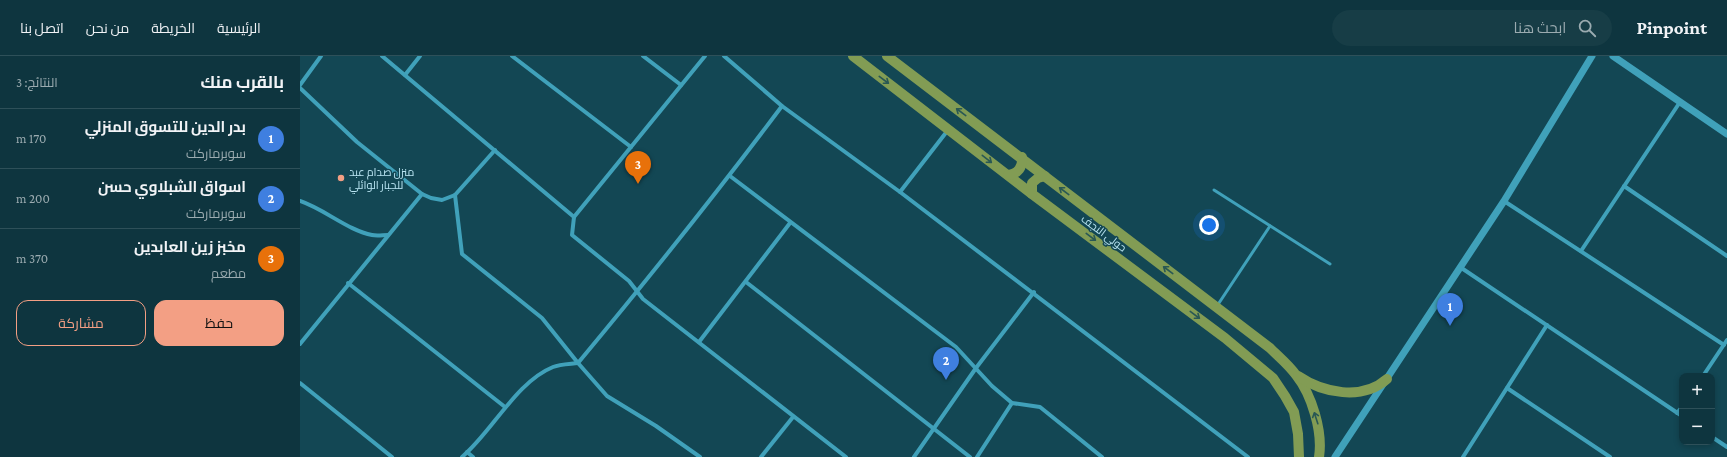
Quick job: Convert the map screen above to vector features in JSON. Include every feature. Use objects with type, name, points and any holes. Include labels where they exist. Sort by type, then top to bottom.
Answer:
[{"type":"main road","name":"حولي النجف","points":[[853,56],[1032,194],[1226,338],[1273,378],[1294,412],[1298,434],[1299,457]]},
{"type":"main road","name":"حولي النجف","points":[[887,56],[1022,157],[1270,348],[1297,375],[1310,399],[1318,427],[1319,457]]},
{"type":"main road","points":[[1008,175],[1020,170],[1022,157]]},
{"type":"main road","points":[[1032,194],[1032,183],[1038,178],[1045,176]]},
{"type":"main road","points":[[1297,375],[1316,386],[1342,392],[1369,389],[1379,386],[1387,379]]},
{"type":"street","points":[[321,56],[300,87],[357,142],[422,194],[431,198],[442,200],[455,195],[495,150]]},
{"type":"street","points":[[382,56],[574,217]]},
{"type":"street","points":[[405,75],[420,56]]},
{"type":"street","points":[[512,56],[631,147]]},
{"type":"street","points":[[643,56],[681,86]]},
{"type":"street","points":[[705,56],[574,217],[572,235],[630,281],[643,300],[846,457]]},
{"type":"street","points":[[724,56],[782,106],[1034,292],[1248,457]]},
{"type":"street","points":[[1335,457],[1504,201],[1592,56]]},
{"type":"street","points":[[1613,56],[1727,134]]},
{"type":"street","points":[[1581,251],[1680,102]]},
{"type":"street","points":[[462,457],[505,407],[536,377],[554,366],[578,363],[730,176],[782,106]]},
{"type":"street","points":[[900,192],[948,129]]},
{"type":"street","points":[[730,176],[790,223],[956,347],[992,386],[1012,403],[1040,407],[1102,457]]},
{"type":"street","points":[[1624,186],[1727,256]]},
{"type":"street","points":[[300,344],[348,283],[422,194]]},
{"type":"street","points":[[455,195],[462,254],[542,318],[607,396],[656,426],[700,457]]},
{"type":"street","points":[[300,201],[313,205],[349,226],[371,235],[388,235]]},
{"type":"street","points":[[1504,201],[1724,345]]},
{"type":"street","points":[[699,342],[790,223]]},
{"type":"street","points":[[1460,267],[1677,413],[1680,409]]},
{"type":"street","points":[[746,282],[970,457]]},
{"type":"street","points":[[348,283],[505,407]]},
{"type":"street","points":[[914,457],[976,368],[1034,292]]},
{"type":"street","points":[[1470,457],[1464,455],[1547,325]]},
{"type":"street","points":[[1705,373],[1727,340]]},
{"type":"street","points":[[300,383],[392,457]]},
{"type":"street","points":[[1507,388],[1610,457]]},
{"type":"street","points":[[977,457],[1012,403]]},
{"type":"street","points":[[761,457],[793,417]]},
{"type":"street","points":[[1715,438],[1727,447]]},
{"type":"street","points":[[467,452],[473,457]]},
{"type":"lane","points":[[1214,190],[1330,264]]},
{"type":"lane","points":[[1216,307],[1270,226]]},
{"type":"place","name":"منزل صدام عبد للجبار الوائلي","points":[[341,178]]},
{"type":"place","name":"مخبز زين العابدين","points":[[638,184]]},
{"type":"place","name":"بدر الدين للتسوق المنزلي","points":[[1450,326]]},
{"type":"place","name":"اسواق الشبلاوي حسن","points":[[946,380]]}]
